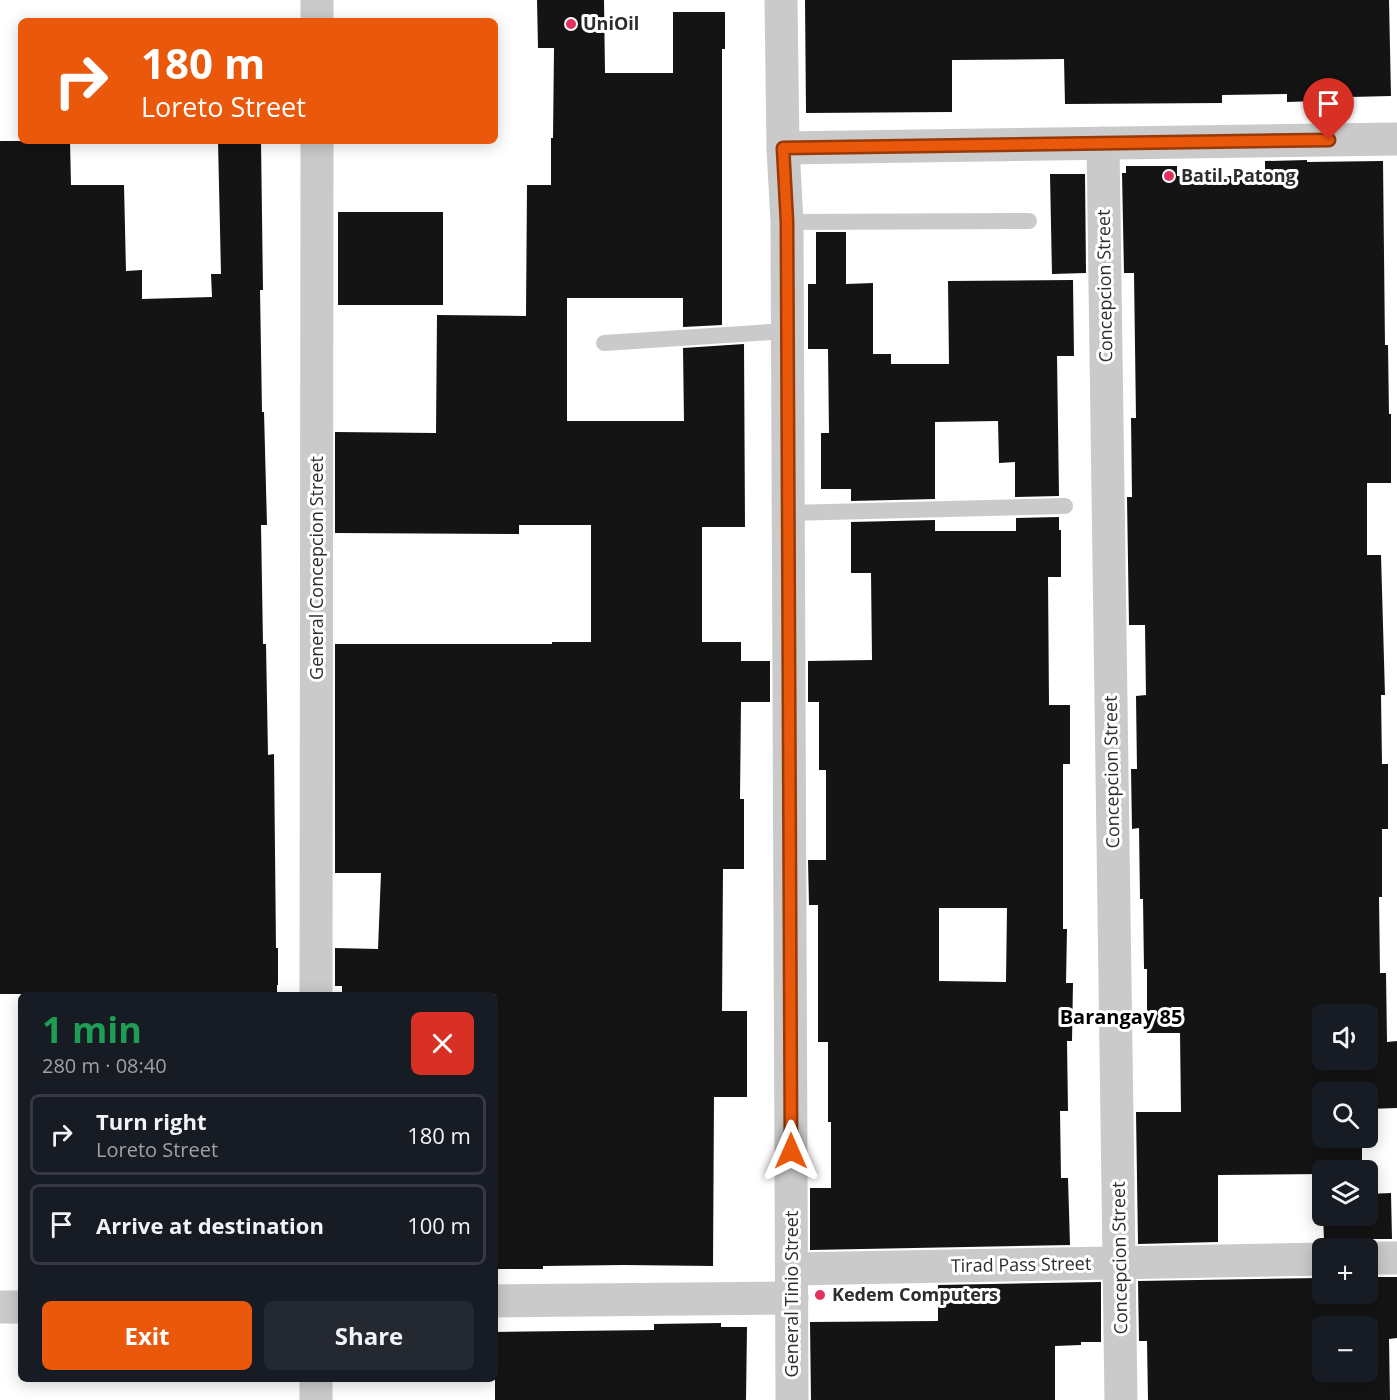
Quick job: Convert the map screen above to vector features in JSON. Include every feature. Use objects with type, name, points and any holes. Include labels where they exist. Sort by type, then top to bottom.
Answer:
[{"type":"street","points":[[317,0],[317,18]]},
{"type":"street","name":"General Tinio Street","points":[[781,0],[783,148],[787,222],[792,1400]]},
{"type":"street","points":[[783,148],[1397,139]]},
{"type":"street","name":"Concepcion Street","points":[[1103,143],[1122,1400]]},
{"type":"street","name":"General Concepcion Street","points":[[316,992],[317,144]]},
{"type":"street","points":[[1378,1258],[1397,1258]]},
{"type":"street","name":"Tirad Pass Street","points":[[498,1301],[1120,1263],[1312,1259]]},
{"type":"street","points":[[0,1307],[18,1307]]},
{"type":"street","points":[[316,1382],[316,1400]]},
{"type":"lane","points":[[787,222],[1029,221]]},
{"type":"lane","points":[[604,343],[787,332]]},
{"type":"lane","points":[[788,513],[1065,506]]},
{"type":"building","points":[[537,0],[604,0],[605,73],[673,73],[673,12],[725,12],[725,49],[722,49],[722,325],[683,327],[683,298],[567,298],[567,421],[684,421],[683,348],[744,344],[745,527],[702,527],[702,642],[741,642],[741,661],[770,661],[770,702],[741,702],[740,799],[744,799],[744,869],[723,869],[722,1011],[747,1011],[747,1097],[714,1097],[713,1266],[543,1266],[543,1269],[498,1269],[498,992],[342,992],[342,986],[335,986],[335,948],[378,949],[381,873],[335,873],[335,644],[591,642],[591,525],[519,525],[519,534],[335,533],[335,432],[436,433],[437,315],[526,316],[527,185],[551,185],[554,48],[538,48]]},
{"type":"building","points":[[805,0],[1389,0],[1391,96],[1287,102],[1287,94],[1222,95],[1222,103],[1065,104],[1064,59],[952,60],[952,112],[806,113]]},
{"type":"building","points":[[0,141],[18,141],[18,144],[70,144],[71,185],[124,185],[126,271],[142,270],[142,299],[212,297],[211,274],[221,274],[218,144],[261,144],[263,290],[260,290],[267,525],[261,525],[263,644],[266,644],[268,755],[274,754],[277,992],[18,992],[18,994],[0,994]]},
{"type":"building","points":[[1265,161],[1383,161],[1385,345],[1388,345],[1389,414],[1391,414],[1391,483],[1367,483],[1367,555],[1381,555],[1385,695],[1381,695],[1382,764],[1388,764],[1388,829],[1382,829],[1382,897],[1379,897],[1380,973],[1386,973],[1387,1042],[1397,1041],[1397,1108],[1378,1109],[1378,1082],[1312,1082],[1312,1148],[1362,1148],[1362,1160],[1312,1160],[1312,1174],[1218,1175],[1218,1242],[1138,1244],[1136,1112],[1181,1112],[1180,1033],[1147,1033],[1147,969],[1144,969],[1143,899],[1140,899],[1139,828],[1132,829],[1131,769],[1137,769],[1136,696],[1146,695],[1145,625],[1129,625],[1127,497],[1132,497],[1131,418],[1136,418],[1134,273],[1124,273],[1122,173],[1126,173],[1126,166],[1177,166],[1177,176],[1265,176]]},
{"type":"building","points":[[1050,174],[1085,174],[1086,273],[1052,274]]},
{"type":"building","points":[[338,212],[443,212],[443,305],[338,305]]},
{"type":"building","points":[[816,232],[846,232],[846,284],[873,283],[873,354],[891,354],[891,364],[949,364],[948,281],[1073,280],[1074,356],[1057,356],[1059,496],[1015,497],[1015,462],[999,463],[998,421],[935,422],[935,499],[851,501],[851,489],[821,489],[821,433],[829,433],[828,349],[808,349],[808,284],[816,284]]},
{"type":"building","points":[[1059,517],[1059,530],[1061,530],[1061,577],[1048,577],[1049,705],[1070,705],[1070,764],[1063,764],[1063,929],[1067,929],[1066,983],[1073,983],[1072,1041],[1067,1041],[1068,1111],[1060,1111],[1061,1178],[1068,1178],[1070,1245],[810,1250],[810,1188],[831,1188],[831,1122],[828,1122],[828,1042],[818,1042],[818,905],[809,905],[808,860],[826,860],[826,770],[819,770],[819,702],[808,702],[808,661],[872,660],[871,573],[851,573],[851,522],[935,520],[935,531],[1016,531],[1016,518]],"holes":[[[939,908],[1007,908],[1006,982],[939,981]]]},
{"type":"building","points":[[1391,1193],[1392,1239],[1324,1238],[1323,1226],[1378,1226],[1378,1194]]},
{"type":"building","points":[[1378,1277],[1397,1277],[1397,1338],[1389,1339],[1390,1400],[1148,1400],[1147,1341],[1139,1341],[1138,1281],[1312,1278],[1312,1304],[1378,1304]]},
{"type":"building","points":[[1101,1282],[1101,1342],[1055,1346],[1055,1400],[811,1400],[810,1322],[938,1321],[938,1285]]},
{"type":"building","points":[[721,1323],[721,1327],[747,1327],[746,1400],[495,1400],[495,1382],[498,1382],[498,1332],[654,1330],[654,1324]]},
{"type":"place","name":"UniOil","points":[[571,24]]},
{"type":"place","name":"Batil. Patong","points":[[1169,176]]},
{"type":"place","name":"Kedem Computers","points":[[820,1295]]},
{"type":"district","name":"Barangay 85","points":[[1121,1017]]},
{"type":"route","points":[[791,1151],[787,222],[783,148],[1329,140]]}]
